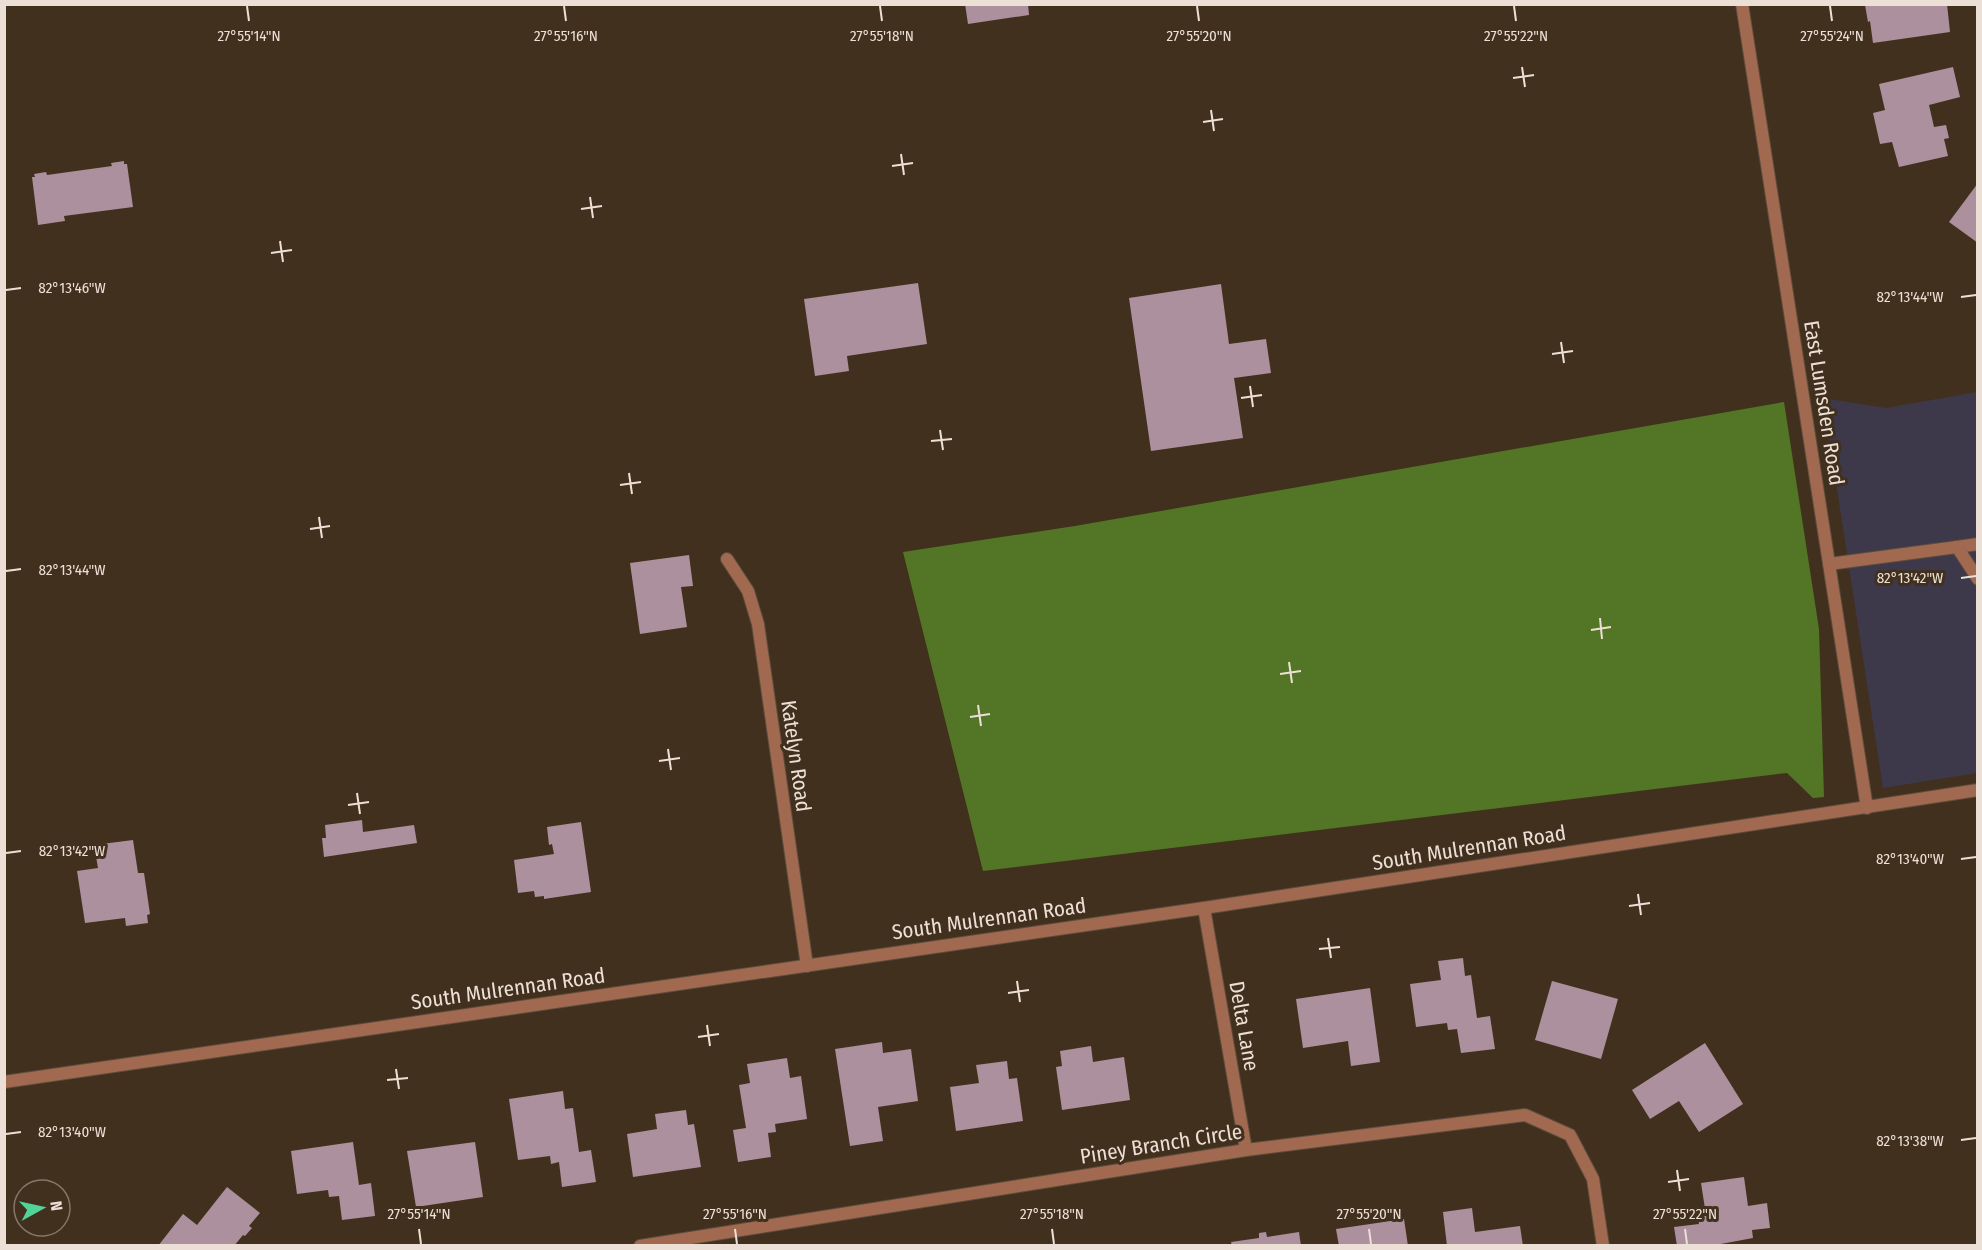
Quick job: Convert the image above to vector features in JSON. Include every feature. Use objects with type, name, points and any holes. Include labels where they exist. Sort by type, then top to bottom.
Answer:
[{"type":"street","name":"East Lumsden Road","points":[[1742,4],[1867,808]]},
{"type":"street","points":[[1829,564],[1977,544]]},
{"type":"street","points":[[1957,547],[1977,579]]},
{"type":"street","name":"Katelyn Road","points":[[727,559],[748,591],[758,624],[807,966]]},
{"type":"street","name":"South Mulrennan Road","points":[[4,1082],[1204,908],[1977,790]]},
{"type":"street","name":"Delta Lane","points":[[1204,908],[1246,1150]]},
{"type":"street","name":"Piney Branch Circle","points":[[640,1245],[1246,1150],[1525,1115],[1570,1135],[1593,1179],[1603,1245]]},
{"type":"shaded area","points":[[1977,392],[1977,773],[1883,788],[1823,398],[1886,408]]},
{"type":"green space","points":[[1784,402],[1819,629],[1824,797],[1813,798],[1787,773],[983,871],[903,552],[1075,526]]},
{"type":"building","points":[[965,4],[1028,4],[1029,15],[968,24]]},
{"type":"building","points":[[1947,4],[1950,32],[1873,43],[1865,5]]},
{"type":"building","points":[[1953,67],[1960,97],[1929,105],[1934,127],[1946,125],[1949,138],[1944,139],[1948,156],[1899,167],[1892,142],[1880,144],[1873,113],[1885,110],[1879,84]]},
{"type":"building","points":[[124,161],[124,164],[127,164],[133,207],[64,216],[65,221],[38,225],[32,177],[35,177],[34,174],[46,172],[47,175],[112,166],[111,163]]},
{"type":"building","points":[[1978,183],[1978,243],[1949,222]]},
{"type":"building","points":[[918,283],[927,344],[847,356],[849,371],[815,376],[804,299]]},
{"type":"building","points":[[1221,284],[1229,344],[1266,339],[1271,373],[1234,378],[1243,438],[1151,451],[1129,298]]},
{"type":"building","points":[[689,555],[693,586],[681,587],[687,627],[640,634],[630,563]]},
{"type":"building","points":[[362,820],[363,832],[414,825],[417,843],[324,857],[322,838],[326,838],[325,825]]},
{"type":"building","points":[[581,822],[591,892],[544,899],[544,896],[535,897],[534,891],[518,893],[514,860],[554,854],[552,844],[549,845],[547,827]]},
{"type":"building","points":[[133,840],[138,873],[144,873],[150,914],[147,915],[148,923],[126,926],[125,918],[85,923],[77,871],[98,868],[94,845]]},
{"type":"building","points":[[1463,958],[1465,976],[1471,975],[1477,1018],[1490,1016],[1495,1049],[1461,1053],[1457,1029],[1448,1030],[1447,1023],[1416,1027],[1410,984],[1441,980],[1438,961]]},
{"type":"building","points":[[1552,981],[1618,999],[1601,1059],[1535,1040]]},
{"type":"building","points":[[1370,988],[1380,1062],[1351,1066],[1348,1041],[1303,1048],[1296,999]]},
{"type":"building","points":[[882,1042],[883,1053],[911,1049],[918,1101],[878,1107],[883,1141],[850,1146],[835,1049]]},
{"type":"building","points":[[1705,1043],[1743,1104],[1699,1132],[1679,1101],[1650,1119],[1632,1090]]},
{"type":"building","points":[[1091,1046],[1093,1062],[1124,1057],[1130,1100],[1062,1110],[1056,1067],[1062,1066],[1060,1051]]},
{"type":"building","points":[[787,1058],[790,1078],[801,1076],[807,1119],[775,1124],[776,1132],[768,1133],[771,1157],[738,1162],[733,1130],[746,1128],[739,1085],[750,1083],[747,1064]]},
{"type":"building","points":[[1007,1061],[1009,1079],[1017,1078],[1023,1121],[956,1131],[950,1087],[979,1083],[976,1065]]},
{"type":"building","points":[[563,1091],[565,1109],[573,1108],[579,1152],[591,1150],[596,1182],[562,1187],[559,1162],[551,1164],[550,1156],[518,1160],[509,1099]]},
{"type":"building","points":[[686,1110],[688,1125],[694,1124],[701,1167],[633,1177],[627,1134],[657,1129],[655,1114]]},
{"type":"building","points":[[353,1142],[359,1185],[371,1183],[375,1216],[342,1220],[339,1196],[329,1197],[328,1190],[297,1194],[291,1151]]},
{"type":"building","points":[[475,1142],[483,1197],[416,1207],[407,1151]]},
{"type":"building","points":[[1744,1177],[1748,1206],[1767,1203],[1770,1228],[1752,1230],[1753,1238],[1710,1246],[1677,1246],[1674,1227],[1699,1224],[1698,1216],[1706,1215],[1701,1183]]},
{"type":"building","points":[[227,1187],[260,1213],[249,1226],[252,1228],[234,1246],[158,1246],[183,1214],[197,1225]]},
{"type":"building","points":[[1472,1208],[1475,1232],[1520,1226],[1523,1246],[1447,1246],[1443,1212]]},
{"type":"building","points":[[1404,1219],[1408,1246],[1339,1246],[1336,1229]]},
{"type":"building","points":[[1266,1232],[1267,1237],[1299,1232],[1301,1246],[1232,1246],[1231,1242],[1259,1238],[1259,1233]]}]
